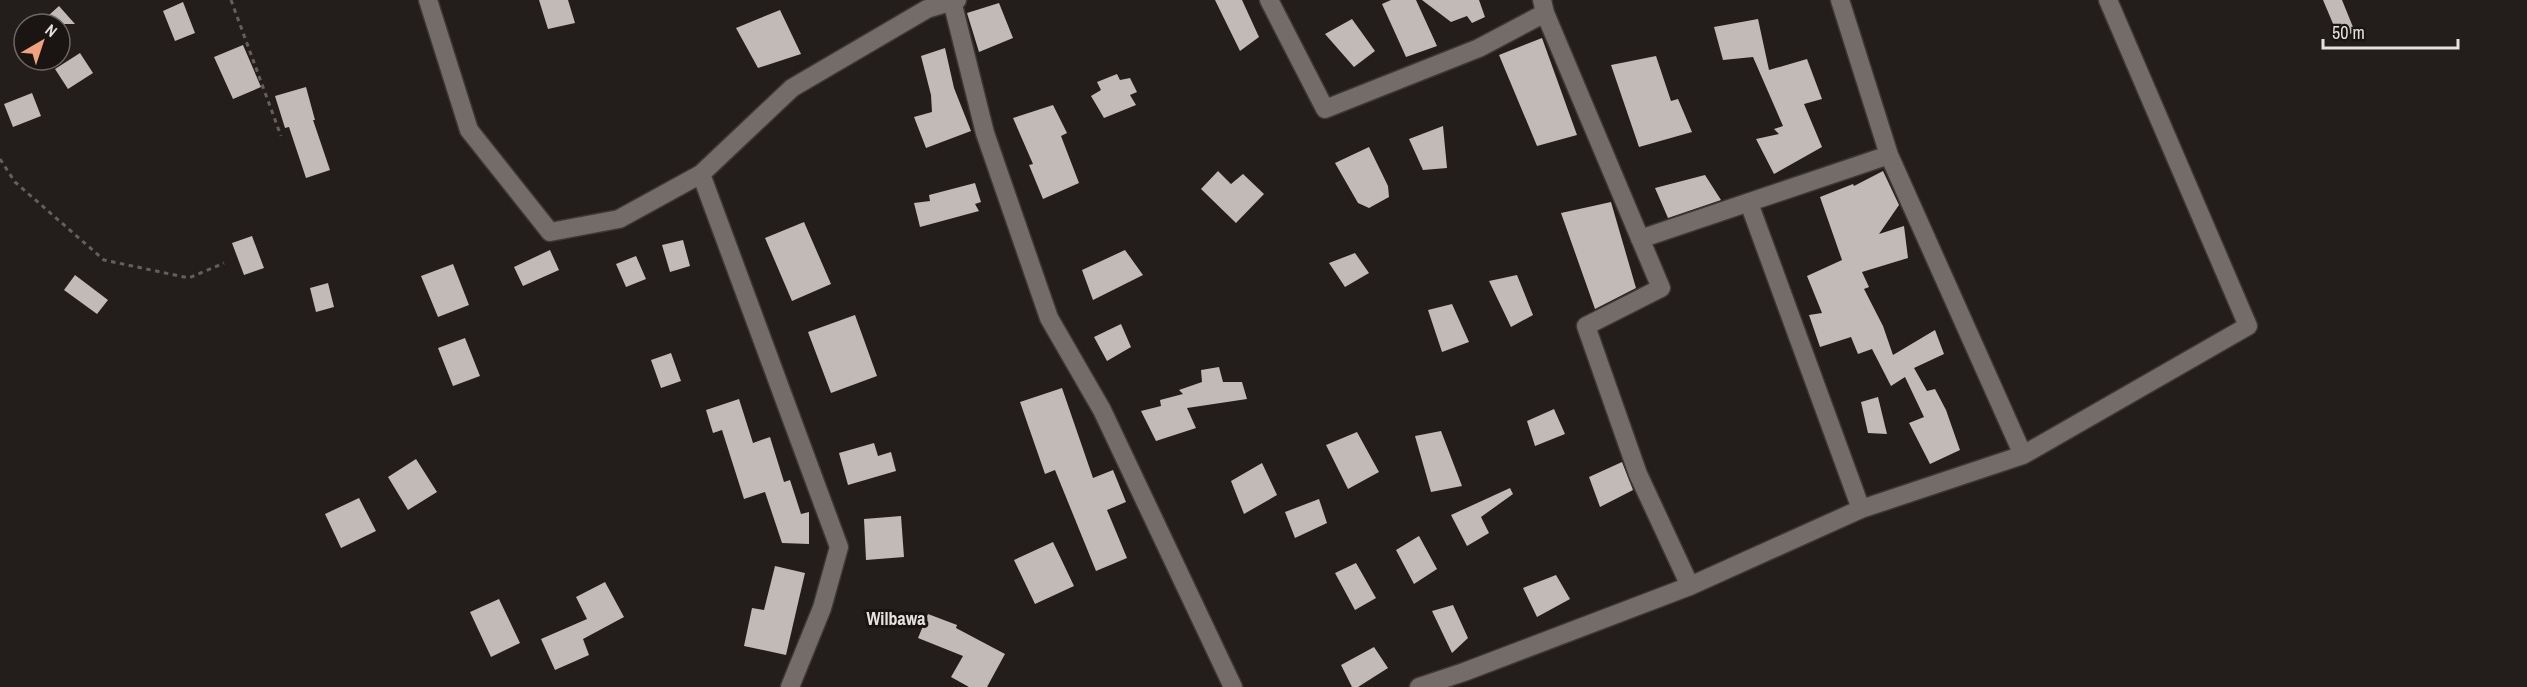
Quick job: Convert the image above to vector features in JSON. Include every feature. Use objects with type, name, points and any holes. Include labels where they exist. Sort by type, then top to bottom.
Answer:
[{"type":"street","points":[[428,0],[469,130],[550,232],[619,219],[701,174],[792,88],[927,9],[955,1],[985,133],[1050,318],[1102,410],[1233,687]]},
{"type":"street","points":[[1269,0],[1324,109],[1479,48],[1543,6],[1661,288],[1586,326],[1638,474],[1690,586]]},
{"type":"street","points":[[1840,0],[1889,155],[2023,455]]},
{"type":"street","points":[[1419,687],[1690,586],[1861,509],[2023,455],[2248,326],[2108,0]]},
{"type":"street","points":[[1640,239],[1889,155]]},
{"type":"street","points":[[701,174],[839,547],[822,608],[790,687]]},
{"type":"street","points":[[1749,203],[1861,509]]},
{"type":"path","points":[[231,0],[281,136]]},
{"type":"path","points":[[0,159],[15,182],[104,260],[189,278],[224,263]]},
{"type":"building","points":[[539,0],[568,0],[575,23],[548,29]]},
{"type":"building","points":[[1215,0],[1242,0],[1259,37],[1240,51]]},
{"type":"building","points":[[1391,0],[1416,0],[1437,46],[1406,57],[1382,4]]},
{"type":"building","points":[[1422,0],[1479,0],[1485,17],[1472,23],[1467,16],[1451,22]]},
{"type":"building","points":[[2323,0],[2342,0],[2355,32],[2339,38]]},
{"type":"building","points":[[183,2],[195,33],[175,41],[163,11]]},
{"type":"building","points":[[999,3],[1013,38],[979,52],[967,13]]},
{"type":"building","points":[[59,6],[64,12],[52,12]]},
{"type":"building","points":[[780,10],[801,54],[758,68],[736,28]]},
{"type":"building","points":[[1352,19],[1375,51],[1354,67],[1325,34]]},
{"type":"building","points":[[1758,19],[1769,70],[1807,59],[1822,99],[1804,104],[1822,147],[1774,174],[1756,139],[1779,134],[1774,129],[1783,126],[1753,57],[1723,60],[1714,27]]},
{"type":"building","points":[[1542,38],[1577,135],[1537,146],[1499,55]]},
{"type":"building","points":[[243,45],[261,87],[233,99],[214,57]]},
{"type":"building","points":[[945,48],[954,88],[971,131],[926,148],[914,117],[932,112],[931,95],[921,56]]},
{"type":"building","points":[[80,53],[93,73],[68,89],[57,72],[72,72],[72,58]]},
{"type":"building","points":[[1656,56],[1671,101],[1678,99],[1692,132],[1639,147],[1611,65]]},
{"type":"building","points":[[1117,74],[1120,80],[1130,78],[1137,92],[1130,95],[1136,105],[1104,118],[1091,96],[1101,90],[1097,82]]},
{"type":"building","points":[[306,87],[315,120],[313,120],[330,170],[306,178],[289,127],[285,128],[275,96]]},
{"type":"building","points":[[32,93],[41,116],[13,127],[4,104]]},
{"type":"building","points":[[1053,105],[1067,133],[1061,136],[1079,183],[1043,199],[1029,165],[1033,164],[1013,118]]},
{"type":"building","points":[[1443,126],[1447,168],[1423,170],[1409,139]]},
{"type":"building","points":[[1369,147],[1388,186],[1389,197],[1369,208],[1358,203],[1335,163]]},
{"type":"building","points":[[1218,171],[1231,184],[1243,174],[1264,194],[1236,223],[1201,189]]},
{"type":"building","points":[[1883,171],[1899,205],[1879,234],[1904,226],[1908,258],[1862,272],[1869,287],[1864,289],[1883,326],[1893,355],[1935,330],[1944,354],[1914,368],[1927,391],[1935,389],[1946,410],[1960,450],[1930,464],[1909,423],[1924,417],[1905,377],[1891,386],[1872,349],[1858,354],[1851,337],[1820,347],[1809,315],[1822,313],[1807,276],[1842,260],[1820,197],[1853,184],[1854,186]]},
{"type":"building","points":[[1705,175],[1721,200],[1668,218],[1655,188]]},
{"type":"building","points":[[975,183],[981,202],[975,204],[979,211],[920,227],[914,203],[930,201],[929,195]]},
{"type":"building","points":[[1611,202],[1636,288],[1595,309],[1561,213]]},
{"type":"building","points":[[804,222],[831,284],[792,301],[765,238]]},
{"type":"building","points":[[252,236],[264,268],[244,275],[232,243]]},
{"type":"building","points":[[683,240],[690,266],[670,272],[662,245]]},
{"type":"building","points":[[550,250],[559,270],[523,286],[514,267]]},
{"type":"building","points":[[1125,250],[1143,275],[1093,300],[1082,270]]},
{"type":"building","points":[[1355,253],[1369,273],[1345,287],[1329,263]]},
{"type":"building","points":[[636,256],[646,279],[626,287],[616,264]]},
{"type":"building","points":[[453,264],[469,305],[438,317],[421,276]]},
{"type":"building","points":[[75,275],[108,300],[97,314],[64,290]]},
{"type":"building","points":[[1517,275],[1533,315],[1511,327],[1489,281]]},
{"type":"building","points":[[328,283],[334,307],[316,312],[310,288]]},
{"type":"building","points":[[1452,304],[1469,342],[1442,352],[1428,310]]},
{"type":"building","points":[[855,315],[877,376],[831,393],[808,332]]},
{"type":"building","points":[[1121,324],[1131,347],[1107,361],[1094,337]]},
{"type":"building","points":[[465,338],[480,376],[453,386],[438,348]]},
{"type":"building","points":[[671,353],[681,381],[661,388],[651,360]]},
{"type":"building","points":[[1219,367],[1223,382],[1242,382],[1247,399],[1187,408],[1196,428],[1156,441],[1141,411],[1161,406],[1160,400],[1183,394],[1179,390],[1202,382],[1201,370]]},
{"type":"building","points":[[1062,388],[1093,478],[1113,470],[1126,502],[1107,510],[1127,558],[1096,571],[1055,470],[1045,474],[1020,402]]},
{"type":"building","points":[[1878,397],[1887,434],[1868,433],[1861,402]]},
{"type":"building","points":[[739,399],[753,443],[770,437],[784,482],[790,480],[801,514],[809,512],[809,544],[782,543],[765,492],[744,499],[722,430],[713,433],[706,410]]},
{"type":"building","points":[[1554,409],[1565,434],[1535,446],[1527,421]]},
{"type":"building","points":[[1441,431],[1462,486],[1431,492],[1415,436]]},
{"type":"building","points":[[1357,432],[1379,472],[1348,489],[1326,445]]},
{"type":"building","points":[[874,443],[878,456],[891,452],[896,471],[848,485],[839,453]]},
{"type":"building","points":[[416,459],[437,492],[408,510],[388,477]]},
{"type":"building","points":[[1622,462],[1633,490],[1600,507],[1589,477]]},
{"type":"building","points":[[1262,463],[1277,495],[1244,514],[1231,481]]},
{"type":"building","points":[[1510,488],[1513,494],[1481,517],[1489,533],[1467,546],[1451,515]]},
{"type":"building","points":[[359,498],[376,531],[341,548],[325,514]]},
{"type":"building","points":[[1319,499],[1327,523],[1295,538],[1285,512]]},
{"type":"building","points":[[901,516],[904,557],[866,560],[864,519]]},
{"type":"building","points":[[1419,536],[1437,569],[1414,584],[1396,550]]},
{"type":"building","points":[[1053,542],[1074,586],[1035,604],[1014,560]]},
{"type":"building","points":[[1356,563],[1376,598],[1355,610],[1335,573]]},
{"type":"building","points":[[775,566],[805,573],[786,655],[744,646],[752,608],[764,610]]},
{"type":"building","points":[[1556,575],[1570,599],[1537,617],[1523,588]]},
{"type":"building","points":[[605,582],[624,617],[583,639],[589,655],[555,670],[541,639],[587,619],[576,597]]},
{"type":"building","points":[[499,599],[520,643],[491,657],[470,612]]},
{"type":"building","points":[[1453,605],[1468,638],[1452,653],[1432,611]]},
{"type":"building","points":[[928,614],[957,625],[956,628],[1005,654],[987,687],[969,687],[951,677],[963,656],[918,638]]},
{"type":"building","points":[[1374,647],[1388,668],[1358,687],[1352,687],[1341,665]]},
{"type":"district","name":"Wilbawa","points":[[896,619]]}]
